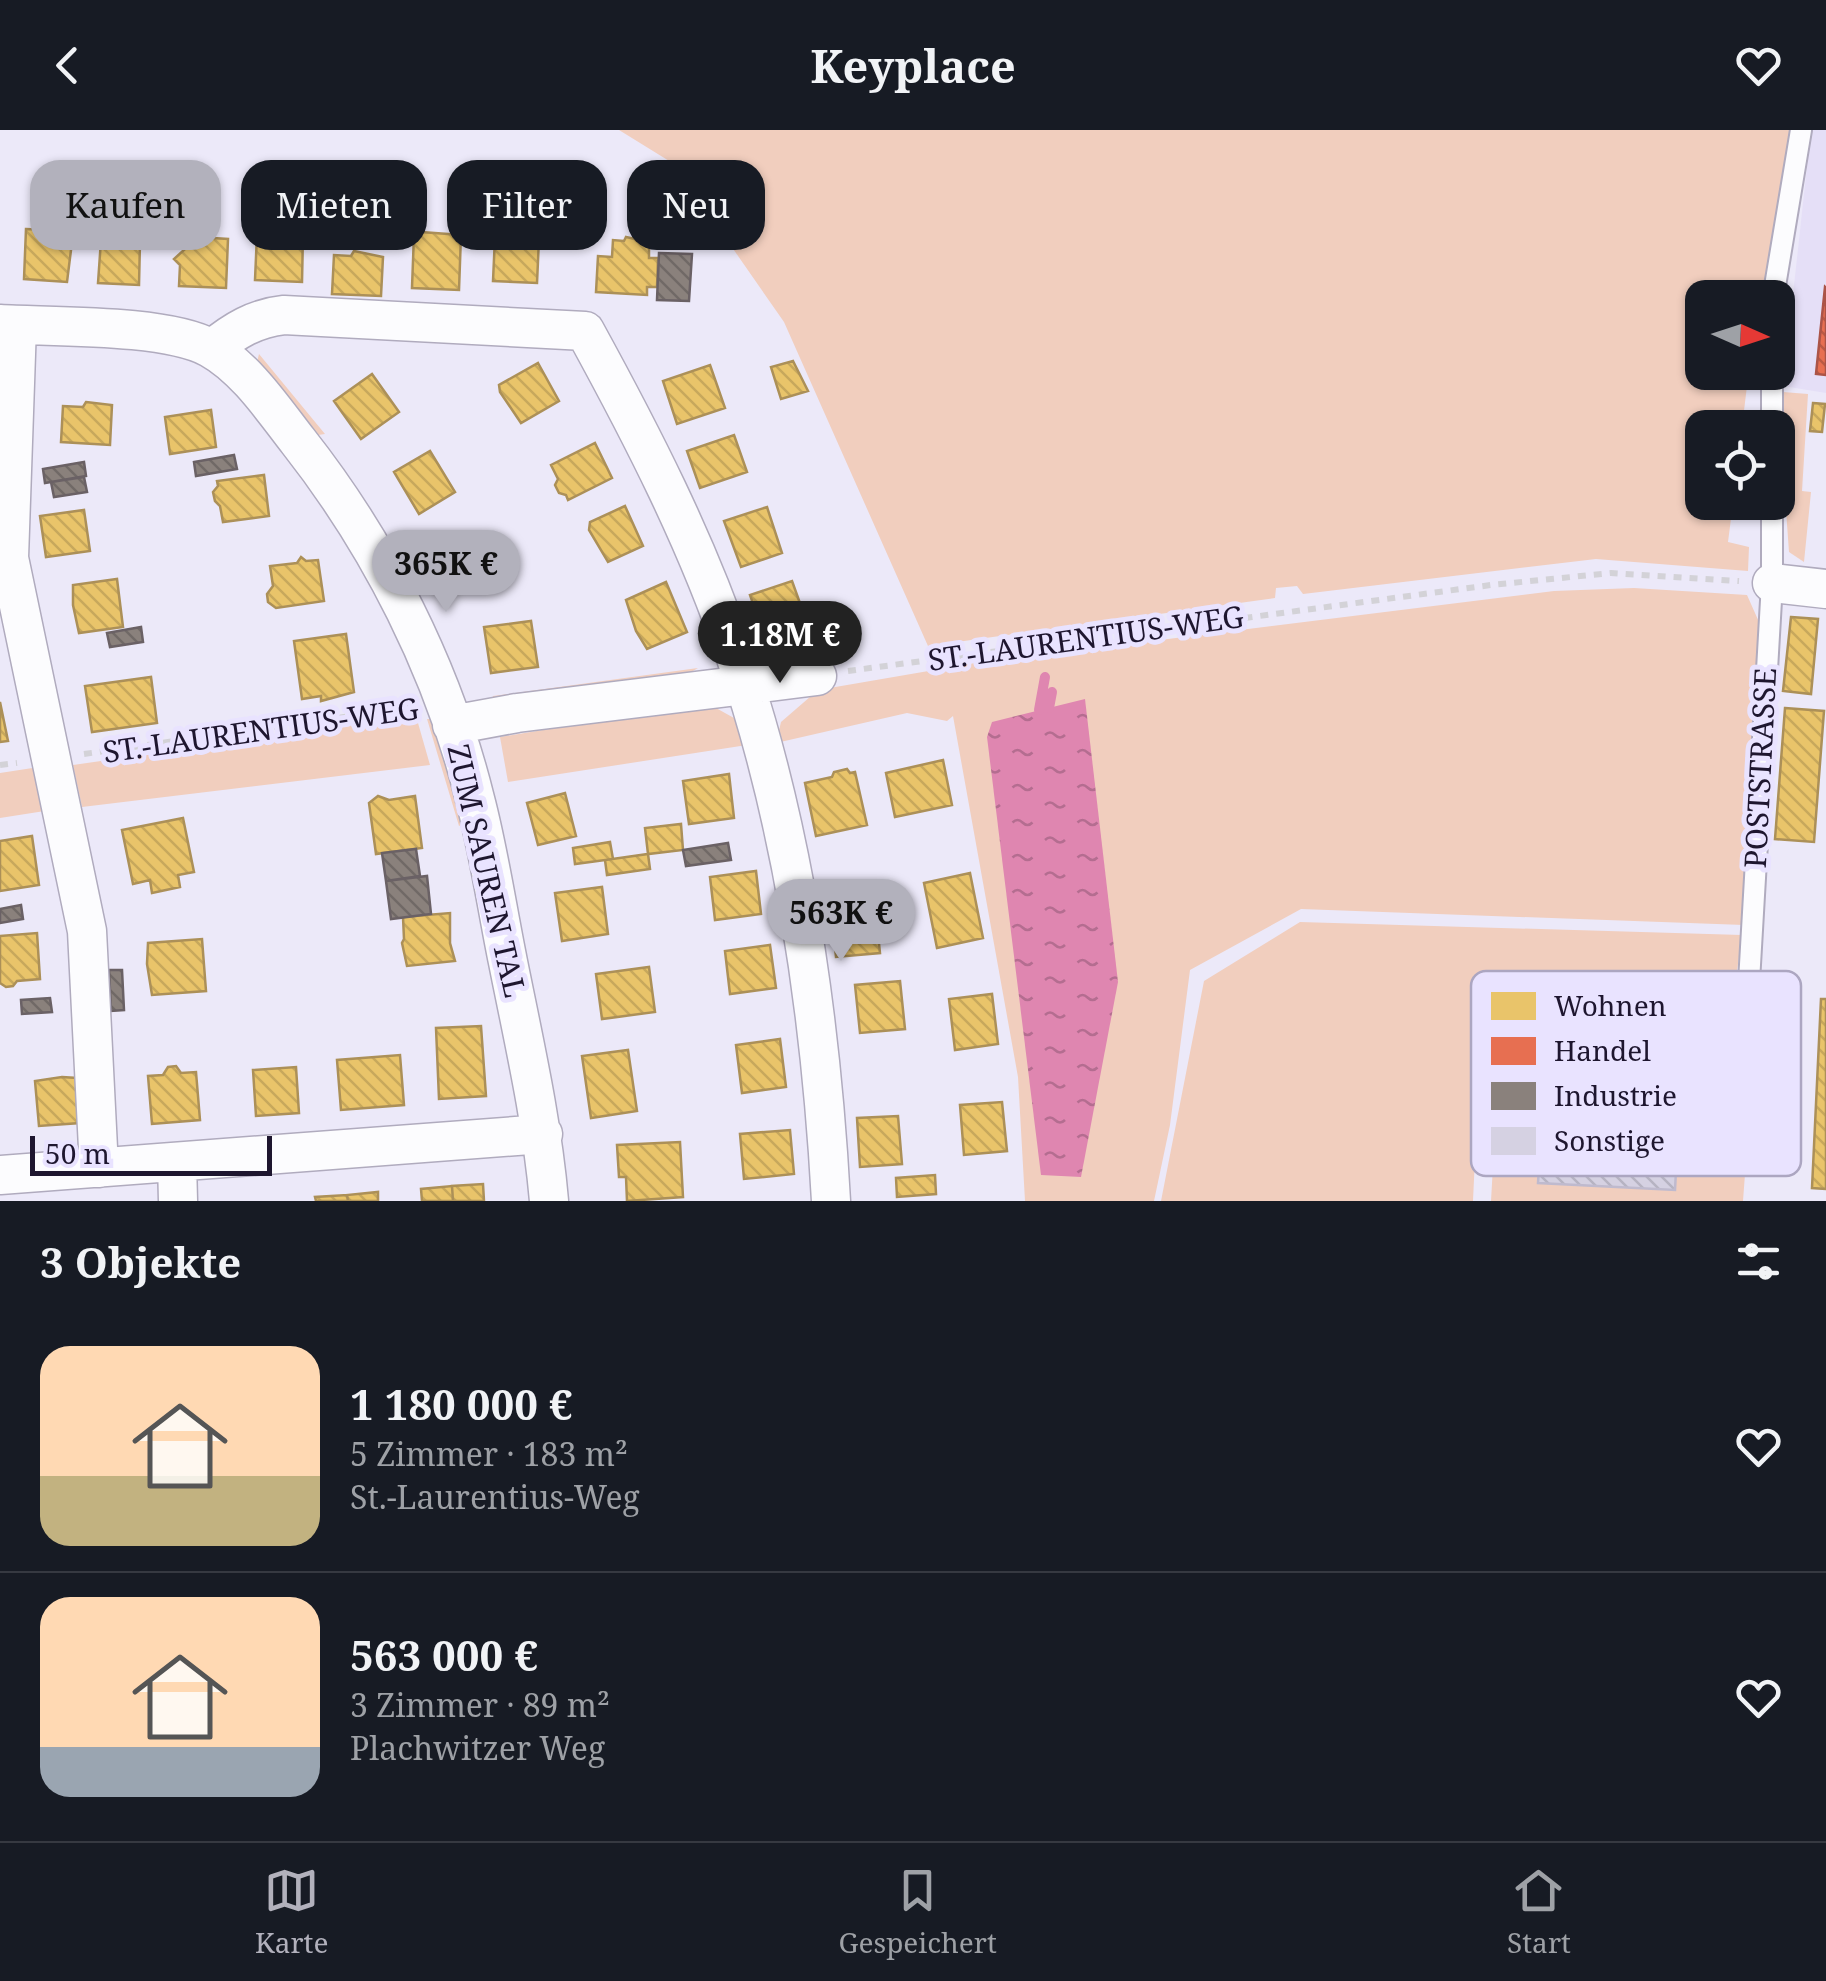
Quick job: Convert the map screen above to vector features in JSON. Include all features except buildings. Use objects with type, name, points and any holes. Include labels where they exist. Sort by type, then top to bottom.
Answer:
[{"type":"street","points":[[212,349],[237,329],[284,314],[584,331],[685,528],[744,684],[790,861],[825,1086],[831,1201]]},
{"type":"street","name":"ZUM SAUREN TAL","points":[[8,325],[157,333],[189,339],[212,349],[234,366],[274,410],[336,488],[417,634],[475,797],[543,1134],[549,1201]]},
{"type":"street","points":[[8,325],[8,558],[87,931],[99,1168]]},
{"type":"street","points":[[1772,582],[1826,589]]},
{"type":"street","name":"ST.-LAURENTIUS-WEG","points":[[452,725],[817,676]]},
{"type":"street","points":[[0,1175],[543,1134]]},
{"type":"street","points":[[177,1162],[178,1201]]},
{"type":"lane","points":[[1776,280],[1802,130]]},
{"type":"lane","name":"POSTSTRASSE","points":[[1750,971],[1772,582],[1772,520]]},
{"type":"path","name":"ST.-LAURENTIUS-WEG","points":[[817,676],[1491,584],[1610,573],[1772,582]]},
{"type":"path","name":"ST.-LAURENTIUS-WEG","points":[[0,765],[430,705],[452,725]]},
{"type":"shaded area","points":[[619,130],[1790,130],[1766,280],[1685,280],[1685,390],[1747,390],[1744,410],[1685,410],[1685,520],[1731,520],[1728,542],[1749,547],[1748,571],[1596,559],[1303,594],[1297,586],[1276,588],[1275,598],[928,646],[784,322],[734,250],[765,250],[765,160],[668,160]]},
{"type":"shaded area","points":[[1811,130],[1826,130],[1826,393],[1795,388],[1795,280]]},
{"type":"shaded area","points":[[259,354],[325,434],[311,436],[256,366]]},
{"type":"shaded area","points":[[1783,392],[1808,394],[1802,491],[1811,492],[1804,562],[1789,552],[1787,520],[1795,520],[1795,410],[1781,410]]},
{"type":"shaded area","points":[[1634,588],[1747,595],[1763,631],[1744,925],[1301,909],[1190,970],[1170,1125],[1154,1201],[1025,1201],[1018,1077],[953,716],[947,721],[907,713],[776,743],[781,722],[818,690],[975,663],[1554,591]]},
{"type":"shaded area","points":[[698,668],[676,681],[491,703],[493,696]]},
{"type":"shaded area","points":[[707,703],[734,718],[747,745],[508,782],[500,737]]},
{"type":"shaded area","points":[[416,716],[430,765],[82,807],[73,765]]},
{"type":"shaded area","points":[[427,719],[439,719],[468,821],[459,826]]},
{"type":"shaded area","points":[[39,767],[51,810],[0,818],[0,773]]},
{"type":"shaded area","points":[[1300,922],[1742,935],[1737,971],[1471,971],[1473,1201],[1161,1201],[1204,981]]},
{"type":"shaded area","points":[[1492,1176],[1745,1176],[1743,1201],[1491,1201]]},
{"type":"water","points":[[1085,699],[1118,982],[1081,1177],[1041,1175],[987,737],[992,722]]},
{"type":"waterway","points":[[1039,710],[1045,677]]},
{"type":"waterway","points":[[1049,708],[1052,692]]}]
